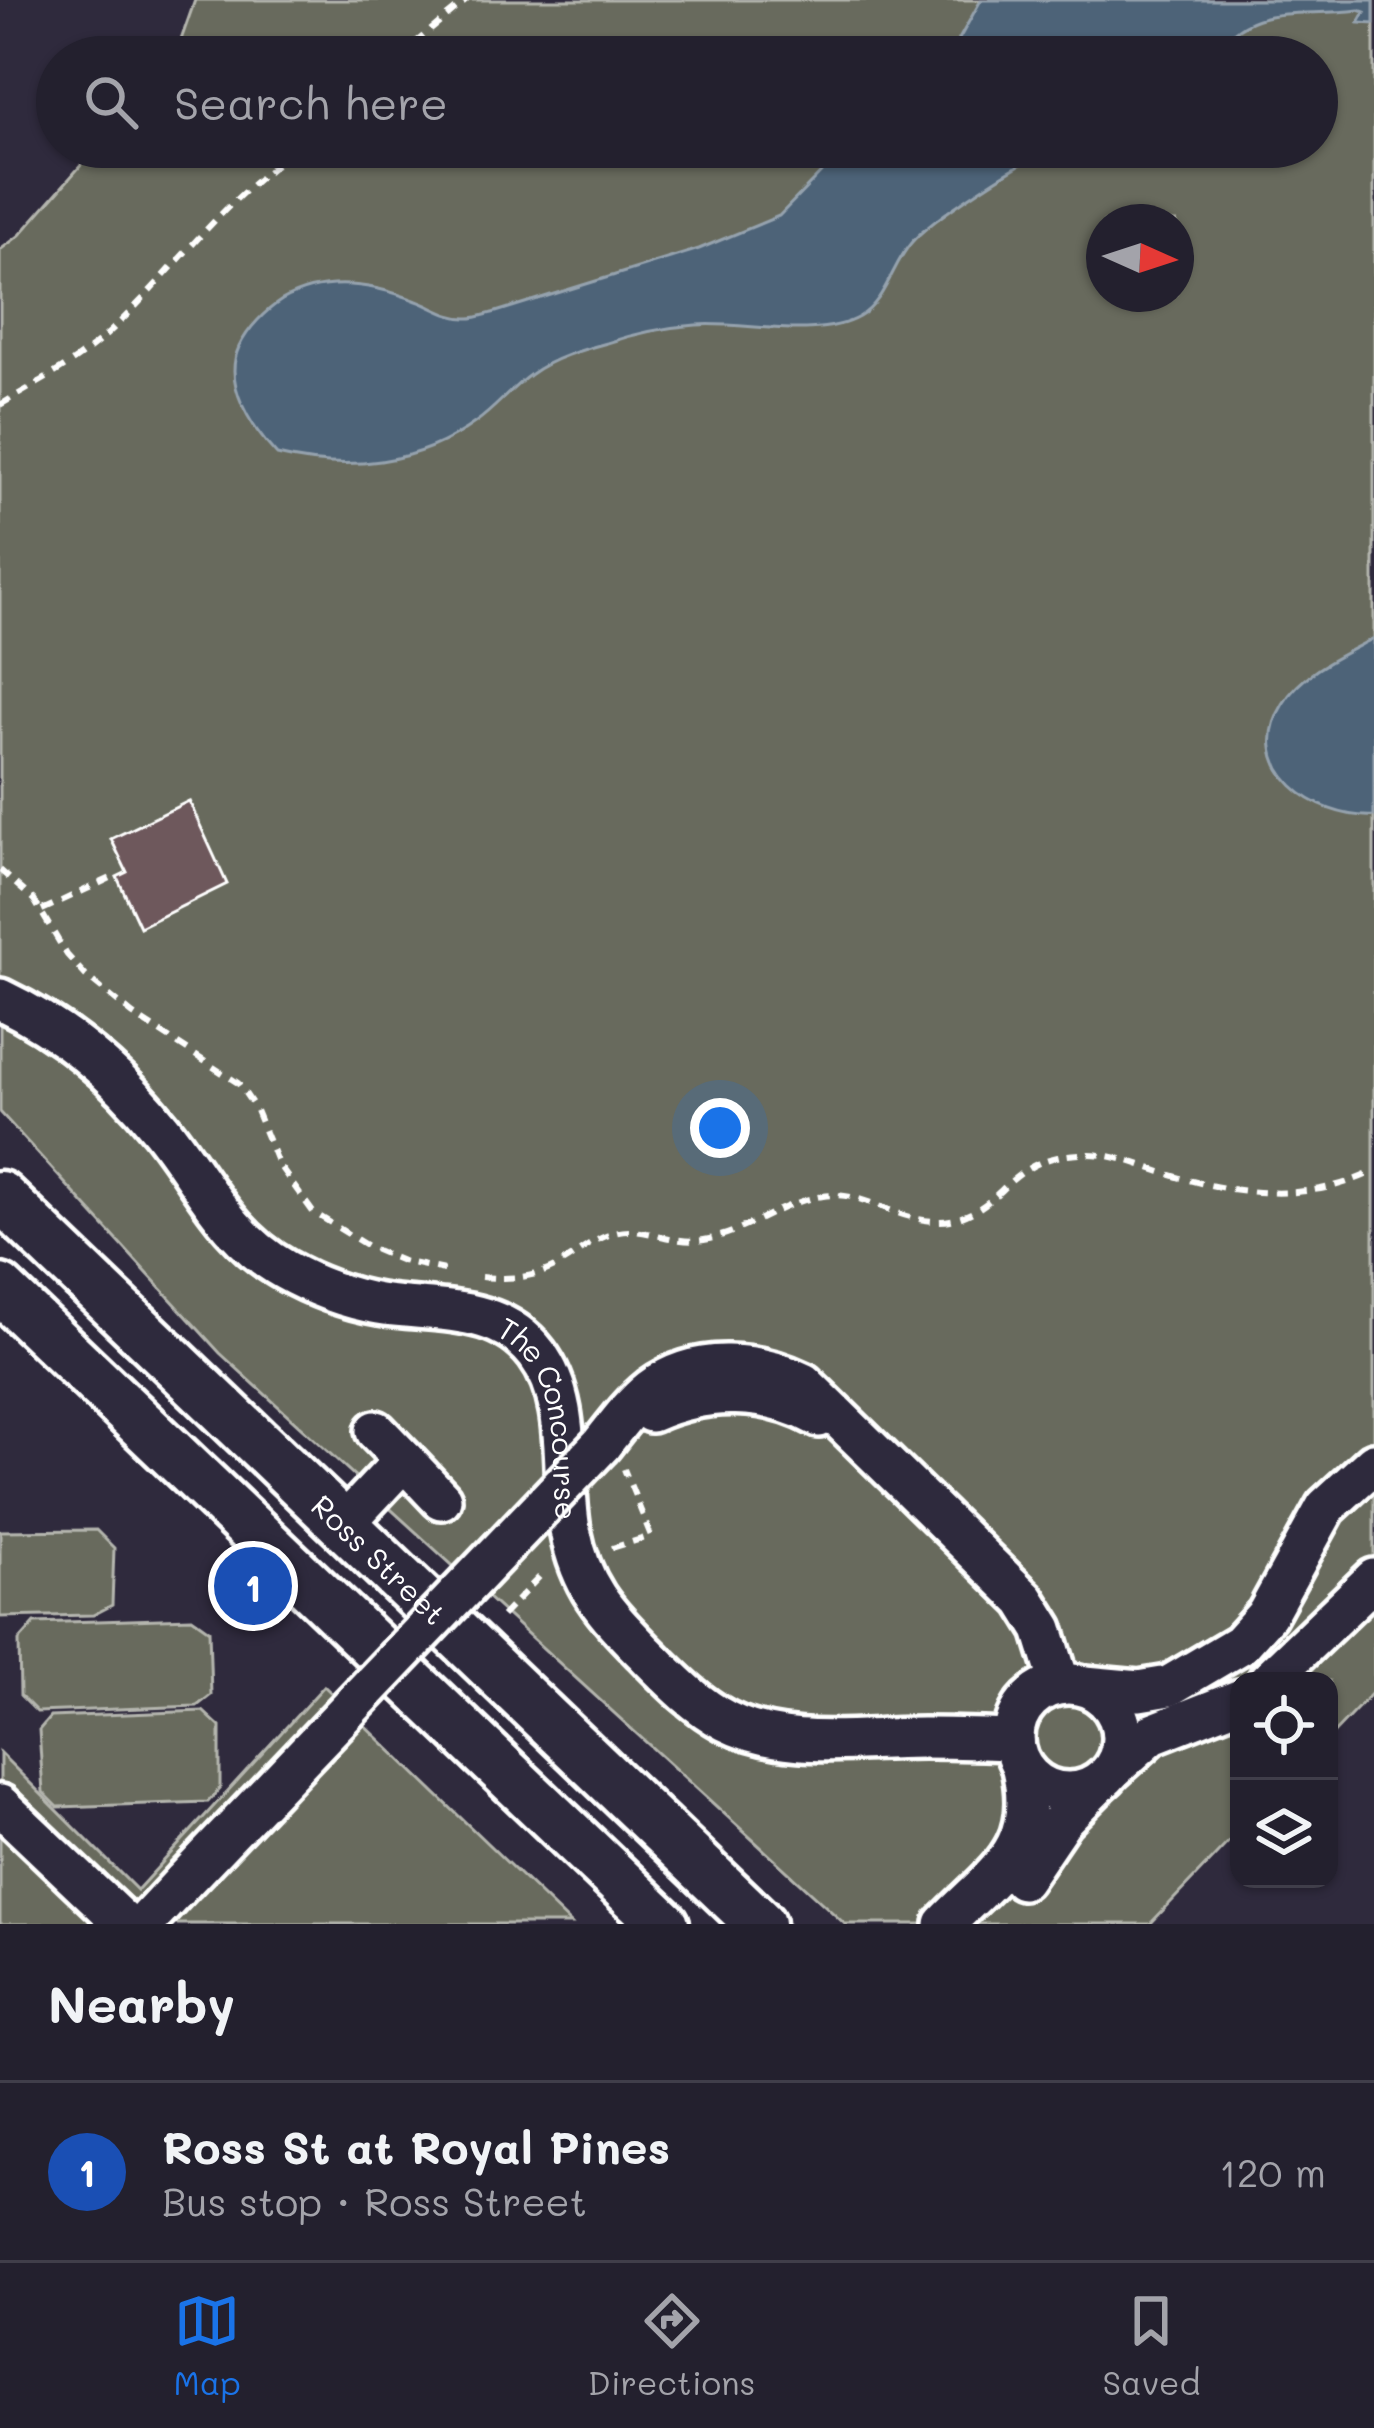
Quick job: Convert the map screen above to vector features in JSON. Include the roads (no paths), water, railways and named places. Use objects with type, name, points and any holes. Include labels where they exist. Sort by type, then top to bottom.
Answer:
[{"type":"main road","name":"Ross Street","points":[[0,1196],[760,1924]]},
{"type":"main road","points":[[0,1289],[664,1924]]},
{"type":"street","name":"The Concourse","points":[[0,999],[64,1036],[114,1076],[163,1131],[214,1205],[245,1240],[284,1269],[376,1304],[456,1310],[483,1317],[514,1331],[539,1356],[559,1402],[568,1520],[587,1588],[620,1628],[701,1706],[727,1721],[773,1736],[1018,1754]]},
{"type":"street","points":[[144,1924],[612,1455],[626,1425],[656,1409],[722,1394],[776,1400],[809,1412],[860,1441],[1025,1600],[1073,1684],[1105,1696],[1118,1714],[1123,1748],[1106,1777],[1077,1793],[1036,1784],[1018,1754]]},
{"type":"street","points":[[376,1431],[441,1499]]},
{"type":"street","points":[[343,1526],[404,1460]]},
{"type":"street","points":[[945,1924],[1023,1838],[1027,1789],[1016,1720],[1027,1702],[1042,1690],[1073,1684],[1139,1691],[1169,1686],[1240,1644],[1267,1614],[1326,1507],[1374,1463]]},
{"type":"street","points":[[1277,1672],[1374,1579]]},
{"type":"street","points":[[981,1924],[1023,1878],[1062,1820],[1152,1735],[1230,1704]]},
{"type":"street","points":[[0,1805],[125,1924]]},
{"type":"water","points":[[981,0],[1374,0],[1374,24],[1359,23],[1365,12],[1359,10],[1276,15],[1258,19],[1231,36],[961,36]]},
{"type":"water","points":[[826,168],[1015,168],[922,232],[904,252],[876,302],[842,324],[801,329],[685,326],[587,349],[540,368],[453,436],[430,448],[381,461],[329,463],[277,455],[242,405],[234,376],[239,347],[263,315],[298,292],[332,285],[366,287],[455,317],[482,316],[699,249],[779,216]]},
{"type":"water","points":[[1374,638],[1374,816],[1352,815],[1309,799],[1292,786],[1272,749],[1273,728],[1283,704],[1301,683]]},
{"type":"place","name":"Ross St at Royal Pines","points":[[253,1586]]}]
